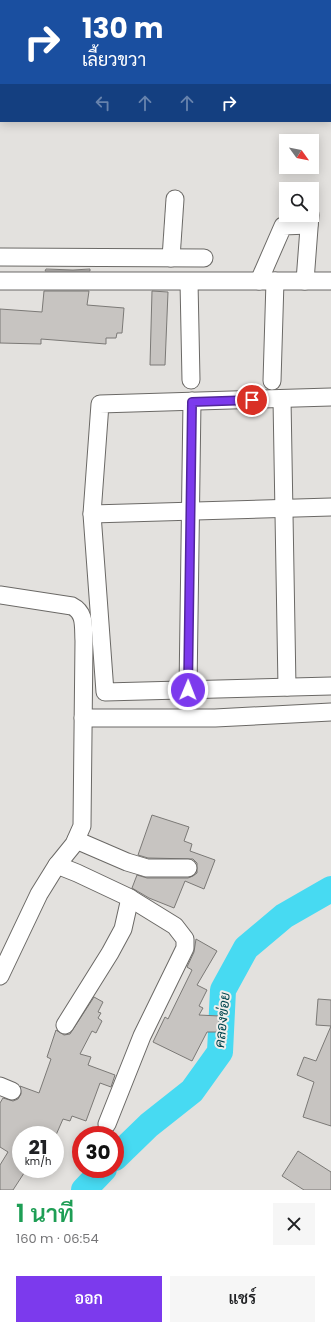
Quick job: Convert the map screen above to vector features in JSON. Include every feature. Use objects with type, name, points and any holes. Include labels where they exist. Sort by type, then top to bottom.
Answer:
[{"type":"street","points":[[171,258],[175,199]]},
{"type":"street","points":[[272,381],[267,281],[283,226],[301,222]]},
{"type":"street","points":[[305,281],[310,222]]},
{"type":"street","points":[[0,257],[204,258]]},
{"type":"street","points":[[0,281],[331,281]]},
{"type":"street","points":[[189,282],[191,380]]},
{"type":"street","points":[[331,397],[100,404],[92,514],[105,692],[331,686]]},
{"type":"street","points":[[282,399],[287,687]]},
{"type":"street","points":[[188,690],[192,402]]},
{"type":"street","points":[[92,514],[331,507]]},
{"type":"street","points":[[0,595],[72,606],[78,609],[83,618],[82,826],[76,840],[57,865],[26,920],[0,976]]},
{"type":"street","points":[[83,718],[215,718],[331,712]]},
{"type":"street","points":[[76,840],[127,862],[147,868],[188,868]]},
{"type":"street","points":[[57,865],[130,898],[175,926],[185,939],[185,948],[142,1036],[107,1124]]},
{"type":"street","points":[[65,1025],[116,942],[126,918],[130,898]]},
{"type":"building","points":[[46,269],[90,269],[90,271],[45,271]]},
{"type":"building","points":[[44,291],[89,291],[87,305],[124,308],[122,333],[117,333],[116,338],[106,338],[106,344],[41,339],[41,344],[0,343],[0,309],[42,312]]},
{"type":"building","points":[[152,291],[168,292],[165,365],[150,365]]},
{"type":"building","points":[[152,815],[189,827],[184,841],[192,844],[190,851],[215,860],[204,889],[185,881],[174,908],[149,898],[132,888],[137,875],[147,878],[188,878],[197,873],[197,863],[193,859],[148,858],[138,855]]},
{"type":"building","points":[[196,939],[217,951],[197,985],[207,990],[199,1006],[203,1008],[199,1015],[219,1016],[218,1032],[207,1032],[192,1061],[153,1042],[165,1017],[168,1019],[192,970],[187,967],[194,952]]},
{"type":"building","points":[[94,997],[103,1002],[98,1012],[101,1013],[98,1018],[102,1021],[96,1033],[92,1031],[80,1054],[91,1057],[88,1065],[115,1075],[111,1087],[100,1083],[86,1121],[72,1116],[70,1121],[63,1119],[60,1126],[12,1126],[12,1178],[21,1178],[13,1190],[0,1190],[0,1165],[8,1152],[0,1147],[0,1103],[3,1098],[13,1101],[18,1099],[21,1094],[20,1086],[39,1093],[51,1059],[47,1057],[56,1030],[64,1035],[70,1034]]},
{"type":"building","points":[[318,999],[331,1000],[331,1026],[316,1025]]},
{"type":"building","points":[[331,1026],[331,1126],[303,1117],[314,1082],[297,1075],[304,1057],[316,1061]]},
{"type":"building","points":[[298,1151],[331,1172],[331,1190],[304,1190],[282,1176]]},
{"type":"waterway","name":"คลองข่อย","points":[[124,1149],[149,1125],[192,1091],[220,1052],[223,990],[246,948],[284,916],[331,889]]},
{"type":"waterway","name":"คลองข่อย","points":[[84,1190],[95,1178]]},
{"type":"route","points":[[188,690],[192,402],[252,400]]}]
